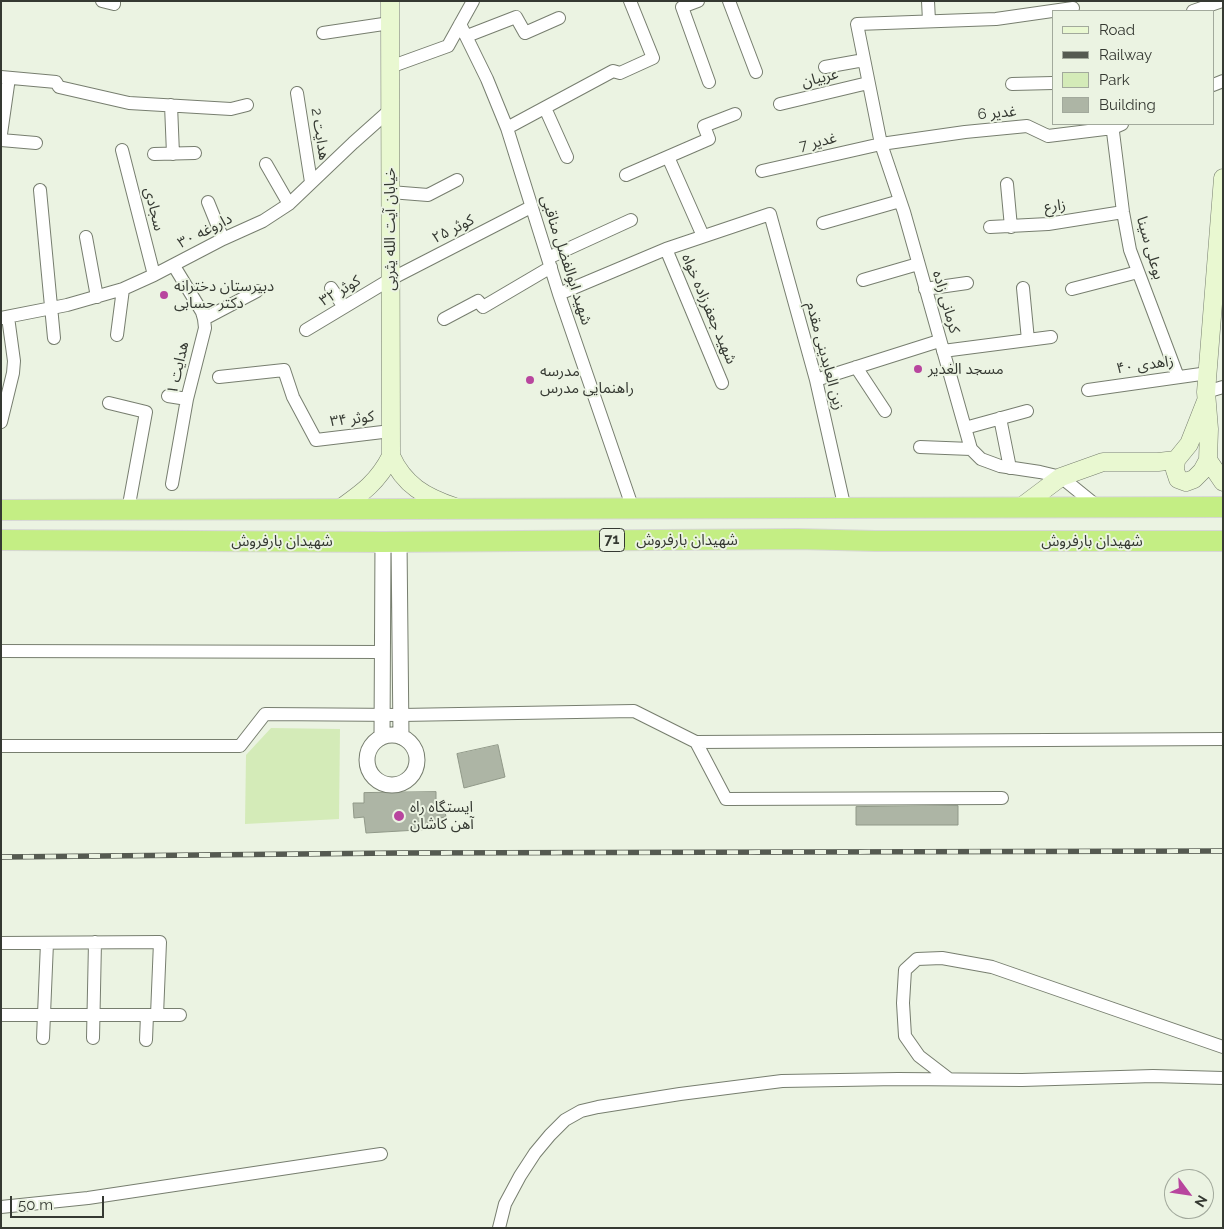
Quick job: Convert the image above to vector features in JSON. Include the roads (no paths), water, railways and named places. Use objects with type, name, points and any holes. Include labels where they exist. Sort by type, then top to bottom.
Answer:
[{"type":"highway","name":"شهیدان بارفروش","points":[[1,510],[1223,507]]},
{"type":"highway","points":[[798,539],[805,533],[808,525],[806,516],[800,509]]},
{"type":"highway","points":[[874,509],[868,516],[866,526],[869,535],[875,542]]},
{"type":"highway","name":"شهیدان بارفروش","points":[[1,540],[798,539],[875,542],[1223,540]]},
{"type":"main road","name":"خیابان آیت الله یثربی","points":[[390,1],[391,456]]},
{"type":"main road","points":[[1212,393],[1190,444],[1176,460],[1175,470],[1178,479],[1186,482],[1194,479],[1202,471],[1208,460],[1212,393],[1208,373],[1217,335],[1223,178]]},
{"type":"main road","points":[[391,456],[397,470],[420,492],[436,501],[463,510]]},
{"type":"main road","points":[[338,510],[377,480],[384,471],[391,456]]},
{"type":"main road","points":[[1021,507],[1061,477],[1103,462],[1158,462],[1176,460]]},
{"type":"main road","points":[[1208,460],[1223,482]]},
{"type":"street","points":[[102,1],[114,4],[114,1]]},
{"type":"street","points":[[390,66],[448,46],[473,1]]},
{"type":"street","points":[[507,128],[613,71],[620,73],[653,58],[630,1]]},
{"type":"street","points":[[698,1],[682,7],[709,82]]},
{"type":"street","points":[[729,1],[756,72]]},
{"type":"street","points":[[928,1],[929,21],[996,19],[1052,10]]},
{"type":"street","points":[[1196,10],[1222,1]]},
{"type":"street","points":[[1053,10],[1072,7]]},
{"type":"street","points":[[467,36],[516,17],[525,33],[559,18]]},
{"type":"street","name":"کرمانی زاده","points":[[929,21],[857,24],[881,144],[900,201],[971,449]]},
{"type":"street","points":[[323,33],[390,23]]},
{"type":"street","name":"شهید ابوالفضل مناقبی","points":[[460,24],[493,91],[507,128],[559,294],[633,509]]},
{"type":"street","points":[[825,67],[864,60]]},
{"type":"street","points":[[1,134],[5,78],[56,82],[59,87],[129,103],[231,109],[247,105]]},
{"type":"street","name":"عربیان","points":[[780,104],[868,83]]},
{"type":"street","points":[[1012,84],[1052,83]]},
{"type":"street","name":"هدایت 2","points":[[297,93],[311,182]]},
{"type":"street","points":[[170,105],[173,154]]},
{"type":"street","points":[[545,108],[567,157]]},
{"type":"street","name":"داروغه ۳۰","points":[[4,318],[98,297],[122,289],[174,266],[223,239],[263,221],[289,204],[390,110]]},
{"type":"street","points":[[626,175],[709,139],[704,126],[735,114]]},
{"type":"street","name":"غدیر 6","points":[[881,144],[965,132],[1027,126],[1048,136],[1116,125]]},
{"type":"street","name":"بوعلی سینا","points":[[1116,125],[1123,212],[1129,244],[1178,377]]},
{"type":"street","points":[[1,140],[36,143]]},
{"type":"street","name":"غدیر 7","points":[[762,171],[881,144]]},
{"type":"street","name":"سجادی","points":[[122,150],[154,275]]},
{"type":"street","points":[[154,154],[196,154]]},
{"type":"street","points":[[559,294],[666,249],[703,236],[668,157]]},
{"type":"street","points":[[266,164],[289,204]]},
{"type":"street","points":[[390,192],[428,194],[457,180]]},
{"type":"street","points":[[1008,184],[1011,227]]},
{"type":"street","points":[[40,190],[54,338]]},
{"type":"street","points":[[822,223],[900,201]]},
{"type":"street","points":[[208,202],[223,239]]},
{"type":"street","name":"کوثر ۲۵","points":[[390,279],[531,207]]},
{"type":"street","name":"زارع","points":[[990,227],[1067,222],[1123,212]]},
{"type":"street","name":"زین العابدینی مقدم","points":[[703,236],[770,214],[816,380],[845,509]]},
{"type":"street","points":[[444,319],[478,301],[483,307],[549,263],[631,220]]},
{"type":"street","points":[[86,237],[98,297]]},
{"type":"street","name":"شهید جعفرزاده خواه","points":[[666,249],[722,383]]},
{"type":"street","points":[[863,280],[918,264]]},
{"type":"street","points":[[174,266],[204,319],[257,291]]},
{"type":"street","points":[[1072,289],[1138,272]]},
{"type":"street","name":"کوثر ۳۲","points":[[306,330],[390,279]]},
{"type":"street","points":[[925,289],[967,283]]},
{"type":"street","points":[[331,288],[344,307]]},
{"type":"street","points":[[1023,288],[1028,340]]},
{"type":"street","points":[[117,335],[122,289]]},
{"type":"street","points":[[1,422],[14,361],[4,318]]},
{"type":"street","name":"هدایت ۱","points":[[172,484],[187,399],[204,328],[204,319]]},
{"type":"street","points":[[816,380],[856,367],[941,346],[1051,337]]},
{"type":"street","points":[[856,367],[885,411]]},
{"type":"street","name":"کوثر ۳۴","points":[[219,377],[284,370],[293,397],[316,440],[391,431]]},
{"type":"street","name":"زاهدی ۴۰","points":[[1088,390],[1208,373]]},
{"type":"street","points":[[168,396],[187,399]]},
{"type":"street","points":[[109,403],[146,412],[128,510]]},
{"type":"street","points":[[965,428],[1027,411]]},
{"type":"street","points":[[1000,418],[1010,468]]},
{"type":"street","points":[[920,447],[971,449],[981,459],[1010,468],[1061,477],[1098,507]]},
{"type":"street","points":[[382,737],[382,652],[391,541]]},
{"type":"street","points":[[391,541],[401,652],[402,737]]},
{"type":"street","points":[[1,651],[401,652]]},
{"type":"street","points":[[1,746],[240,746],[266,714],[401,715],[634,712],[696,742],[1223,739]]},
{"type":"street","points":[[391,735],[402,737],[413,746],[416,753],[417,762],[414,770],[410,777],[402,782],[395,784],[380,781],[374,776],[368,762],[371,747],[382,737],[391,735]]},
{"type":"street","points":[[696,742],[726,799],[1002,798]]},
{"type":"street","points":[[43,1038],[47,942]]},
{"type":"street","points":[[94,1038],[95,942]]},
{"type":"street","points":[[1,943],[160,942],[152,1015],[146,1040]]},
{"type":"street","points":[[950,1079],[919,1056],[905,1036],[903,1003],[905,970],[917,958],[942,958],[992,967],[1223,1047]]},
{"type":"street","points":[[1,1015],[180,1015]]},
{"type":"street","points":[[499,1228],[506,1204],[520,1176],[535,1153],[565,1120],[581,1111],[598,1106],[782,1081],[1022,1080],[1153,1076],[1223,1078]]},
{"type":"street","points":[[1,1207],[88,1198],[381,1154]]},
{"type":"railway","points":[[1,857],[399,853],[1223,851]]},
{"type":"place","name":"دبیرستان دخترانه دکتر حسابی","points":[[164,295]]},
{"type":"place","name":"مسجد الغدیر","points":[[918,369]]},
{"type":"place","name":"مدرسه راهنمایی مدرس","points":[[530,380]]},
{"type":"place","name":"ایستگاه راه آهن کاشان","points":[[399,816]]}]
